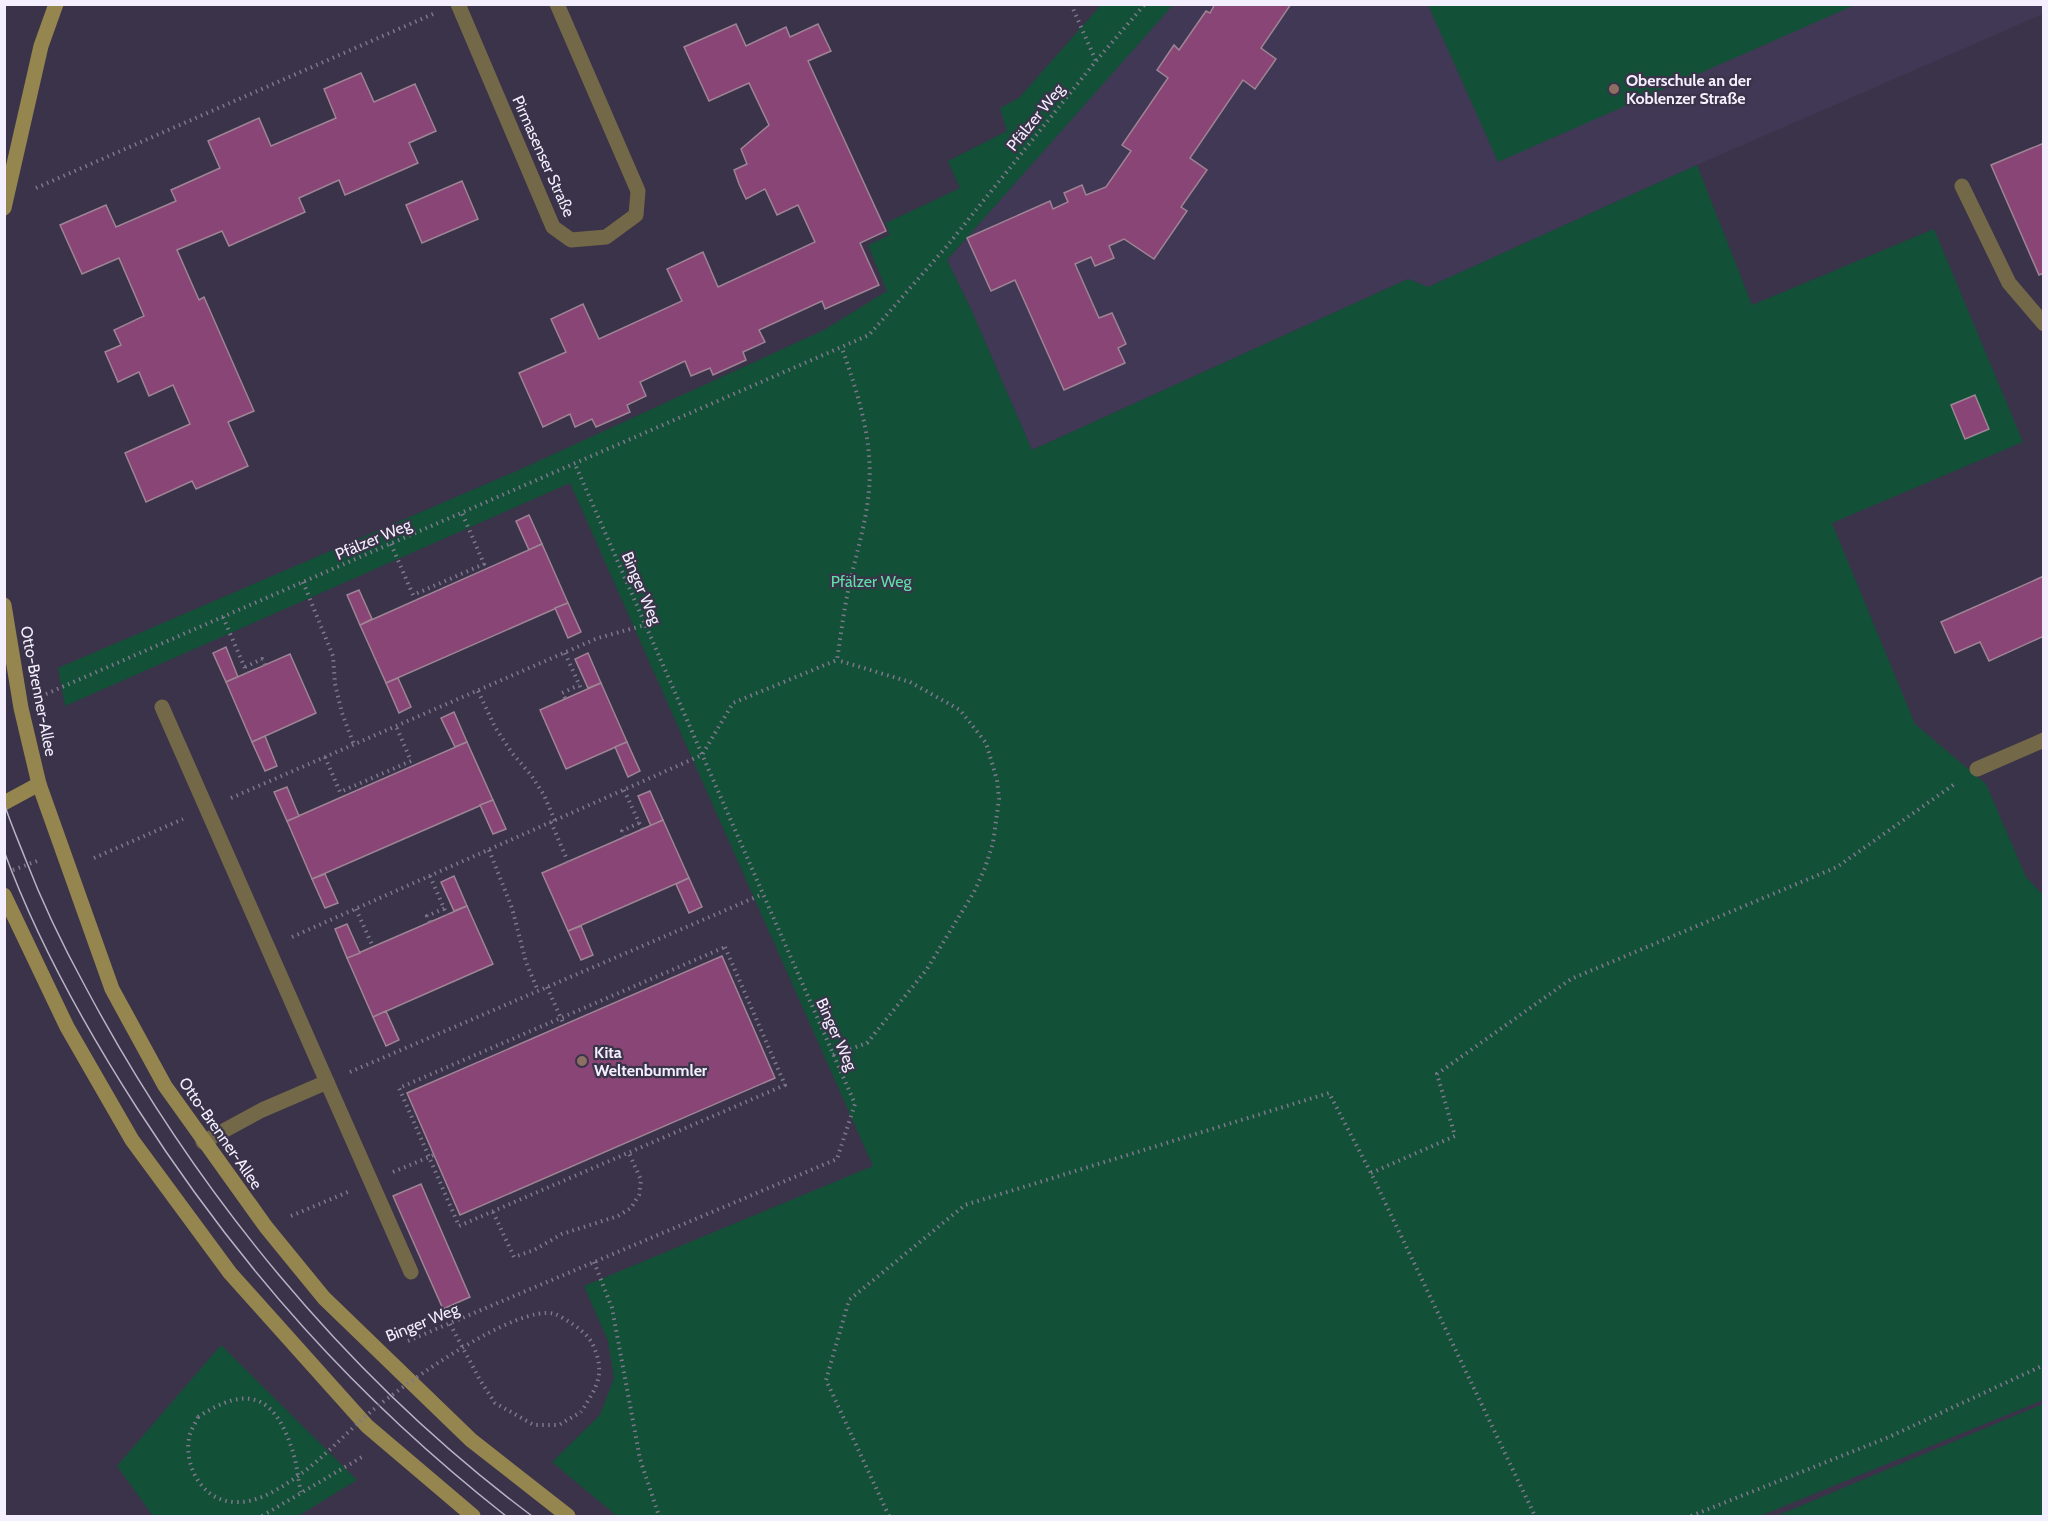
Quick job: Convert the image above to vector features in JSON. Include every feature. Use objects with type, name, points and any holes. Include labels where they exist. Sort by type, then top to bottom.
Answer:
[{"type":"street","points":[[5,205],[41,46],[56,4]]},
{"type":"street","name":"Pirmasenser Straße","points":[[451,7],[553,227],[571,240],[606,237],[636,215],[638,191],[558,4]]},
{"type":"street","points":[[1962,186],[2009,283],[2043,324]]},
{"type":"street","name":"Otto-Brenner-Allee","points":[[4,604],[21,708],[39,784],[112,989],[165,1086],[266,1227],[324,1298],[471,1440],[568,1516]]},
{"type":"street","points":[[162,707],[411,1272]]},
{"type":"street","points":[[1977,769],[2043,740]]},
{"type":"street","points":[[4,803],[39,784]]},
{"type":"street","points":[[4,895],[68,1027],[132,1140],[230,1273],[367,1426],[473,1516]]},
{"type":"street","points":[[203,1142],[262,1110],[327,1082]]},
{"type":"path","points":[[1071,4],[1096,61]]},
{"type":"path","name":"Pfälzer Weg","points":[[21,708],[56,689],[869,335],[947,246],[1096,61],[1145,4]]},
{"type":"path","points":[[5,205],[451,7]]},
{"type":"path","points":[[837,660],[850,582],[869,502],[869,456],[861,405],[842,348]]},
{"type":"path","name":"Binger Weg","points":[[379,1353],[837,1159],[855,1104],[575,464]]},
{"type":"path","points":[[391,544],[414,597],[484,564],[462,513]]},
{"type":"path","points":[[303,582],[333,656],[335,684],[342,713],[354,745]]},
{"type":"path","points":[[223,617],[247,673]]},
{"type":"path","points":[[69,869],[598,638],[645,625]]},
{"type":"path","points":[[565,653],[582,691]]},
{"type":"path","points":[[245,667],[262,659],[265,665]]},
{"type":"path","points":[[267,948],[702,755],[733,703],[837,660],[910,682],[960,710],[986,743],[997,780],[999,799],[993,843],[985,868],[974,892],[927,969],[867,1043],[833,1055]]},
{"type":"path","points":[[565,698],[562,693],[579,685]]},
{"type":"path","points":[[478,691],[495,727],[544,795],[568,862]]},
{"type":"path","points":[[340,792],[411,761],[396,726]]},
{"type":"path","points":[[325,757],[343,797]]},
{"type":"path","points":[[1371,1173],[1455,1136],[1437,1074],[1571,979],[1837,867],[1977,769]]},
{"type":"path","points":[[624,790],[642,830]]},
{"type":"path","points":[[625,837],[622,831],[639,823]]},
{"type":"path","points":[[489,850],[512,908],[526,962],[538,991]]},
{"type":"path","points":[[4,874],[63,852]]},
{"type":"path","points":[[430,876],[447,915]]},
{"type":"path","points":[[327,1082],[763,894]]},
{"type":"path","points":[[430,922],[427,916],[445,908]]},
{"type":"path","points":[[356,909],[374,947]]},
{"type":"path","points":[[725,947],[785,1085],[629,1153],[459,1226],[399,1088],[725,947]]},
{"type":"path","points":[[547,987],[564,1025]]},
{"type":"path","points":[[889,1516],[826,1380],[849,1300],[965,1205],[1329,1093],[1371,1173],[1535,1516]]},
{"type":"path","points":[[493,1212],[514,1257],[534,1250],[562,1234],[618,1216],[631,1208],[639,1196],[641,1180],[629,1153]]},
{"type":"path","points":[[594,1262],[612,1308],[640,1459],[659,1516]]},
{"type":"path","points":[[301,1492],[293,1453],[279,1418],[262,1401],[240,1398],[215,1406],[198,1417],[189,1436],[187,1459],[198,1483],[215,1497],[235,1503],[257,1499],[287,1484],[314,1464],[373,1410],[423,1373],[474,1342],[512,1322],[536,1314],[554,1314],[578,1327],[592,1342],[600,1366],[596,1390],[581,1412],[559,1425],[534,1425],[495,1403],[480,1380],[450,1324]]},
{"type":"path","points":[[1691,1516],[1889,1437],[2043,1365]]},
{"type":"path","points":[[262,1516],[386,1444]]},
{"type":"shaded area","points":[[1172,5],[2043,5],[2043,14],[1697,165],[1428,287],[1408,279],[1032,450],[971,309],[947,260]]},
{"type":"green space","points":[[1101,5],[1173,5],[947,260],[971,309],[1032,450],[1408,279],[1428,287],[1697,165],[1752,305],[1934,229],[2023,442],[1832,523],[1915,724],[1986,784],[2026,877],[2043,895],[2043,1400],[1760,1516],[617,1516],[552,1462],[600,1415],[614,1378],[608,1341],[584,1286],[873,1166],[570,483],[65,706],[58,668],[519,470],[824,330],[887,291],[868,245],[890,235],[886,223],[960,188],[948,161],[1007,131],[1000,108],[1019,98]]},
{"type":"green space","points":[[1428,5],[1855,5],[1498,162]]},
{"type":"green space","points":[[221,1345],[357,1480],[298,1516],[153,1516],[117,1466]]},
{"type":"green space","points":[[2043,1404],[2043,1516],[1777,1516]]},
{"type":"building","points":[[1215,4],[1291,4],[1261,48],[1276,59],[1255,89],[1243,80],[1190,158],[1207,170],[1181,207],[1187,211],[1154,259],[1124,239],[1109,246],[1114,258],[1095,266],[1091,257],[1075,264],[1099,318],[1112,313],[1126,344],[1118,348],[1125,363],[1064,390],[1015,280],[991,291],[967,238],[1050,201],[1053,209],[1068,202],[1064,193],[1082,185],[1086,195],[1106,187],[1131,151],[1122,145],[1168,78],[1157,70],[1174,45],[1179,50],[1206,11],[1210,13]]},
{"type":"building","points":[[736,24],[746,46],[786,27],[790,37],[818,24],[831,51],[808,61],[886,231],[860,243],[879,285],[825,309],[822,301],[759,330],[765,342],[743,352],[746,360],[713,375],[710,368],[691,376],[685,361],[640,382],[646,396],[627,405],[630,412],[596,427],[592,419],[575,427],[570,414],[543,427],[519,373],[566,352],[551,319],[583,304],[599,339],[682,301],[667,269],[703,252],[718,287],[815,242],[798,205],[777,215],[765,189],[746,199],[739,184],[734,170],[747,164],[741,149],[769,125],[749,83],[709,101],[684,47]]},
{"type":"building","points":[[361,73],[374,102],[415,84],[436,131],[409,143],[418,163],[345,195],[339,180],[299,198],[305,212],[229,246],[222,231],[177,250],[199,300],[204,297],[254,411],[228,422],[248,466],[196,489],[192,481],[146,502],[125,453],[190,424],[173,385],[149,396],[139,372],[118,382],[105,352],[121,345],[114,330],[144,316],[119,258],[82,274],[60,225],[106,205],[116,227],[176,201],[171,190],[220,168],[208,141],[259,118],[271,146],[336,118],[324,89]]},
{"type":"building","points":[[2044,143],[2044,273],[2039,275],[1991,165]]},
{"type":"building","points":[[462,181],[478,219],[422,243],[406,205]]},
{"type":"building","points":[[1975,395],[1989,429],[1965,439],[1951,405]]},
{"type":"building","points":[[529,515],[542,544],[529,550],[516,521]]},
{"type":"building","points":[[542,544],[568,603],[386,683],[360,625]]},
{"type":"building","points":[[2044,576],[2044,636],[1989,661],[1980,642],[1955,653],[1941,622]]},
{"type":"building","points":[[359,590],[372,619],[360,625],[347,595]]},
{"type":"building","points":[[568,603],[581,632],[568,638],[555,608]]},
{"type":"building","points":[[226,647],[238,677],[226,682],[213,653]]},
{"type":"building","points":[[588,653],[601,683],[588,688],[575,659]]},
{"type":"building","points":[[290,654],[316,713],[252,742],[226,682]]},
{"type":"building","points":[[398,678],[411,707],[399,713],[386,683]]},
{"type":"building","points":[[601,683],[627,742],[566,769],[540,710]]},
{"type":"building","points":[[454,712],[467,742],[455,747],[441,718]]},
{"type":"building","points":[[265,736],[277,766],[265,771],[252,742]]},
{"type":"building","points":[[467,742],[493,800],[312,879],[287,821]]},
{"type":"building","points":[[627,742],[640,771],[628,777],[615,747]]},
{"type":"building","points":[[287,787],[299,816],[287,821],[274,792]]},
{"type":"building","points":[[650,791],[663,820],[651,826],[638,796]]},
{"type":"building","points":[[493,800],[506,829],[493,834],[480,805]]},
{"type":"building","points":[[663,820],[689,878],[568,931],[542,873]]},
{"type":"building","points":[[325,874],[338,903],[325,908],[312,879]]},
{"type":"building","points":[[454,876],[467,906],[454,911],[441,882]]},
{"type":"building","points":[[689,878],[702,907],[689,913],[676,884]]},
{"type":"building","points":[[467,906],[493,964],[373,1017],[347,958]]},
{"type":"building","points":[[347,924],[360,953],[347,958],[335,929]]},
{"type":"building","points":[[581,926],[593,955],[581,960],[568,931]]},
{"type":"building","points":[[722,956],[775,1078],[460,1215],[407,1093]]},
{"type":"building","points":[[386,1011],[399,1040],[386,1046],[373,1017]]},
{"type":"building","points":[[421,1184],[470,1297],[443,1309],[393,1196]]},
{"type":"tram line","points":[[4,803],[45,907],[85,986],[128,1062],[175,1136],[225,1207],[280,1276],[338,1341],[399,1403],[464,1462],[532,1516]]},
{"type":"tram line","points":[[4,851],[31,918],[81,1015],[137,1108],[217,1223],[259,1276],[350,1377],[451,1471],[506,1516]]},
{"type":"place","name":"Oberschule an der Koblenzer Straße","points":[[1614,89]]},
{"type":"place","name":"Kita Weltenbummler","points":[[582,1061]]}]
